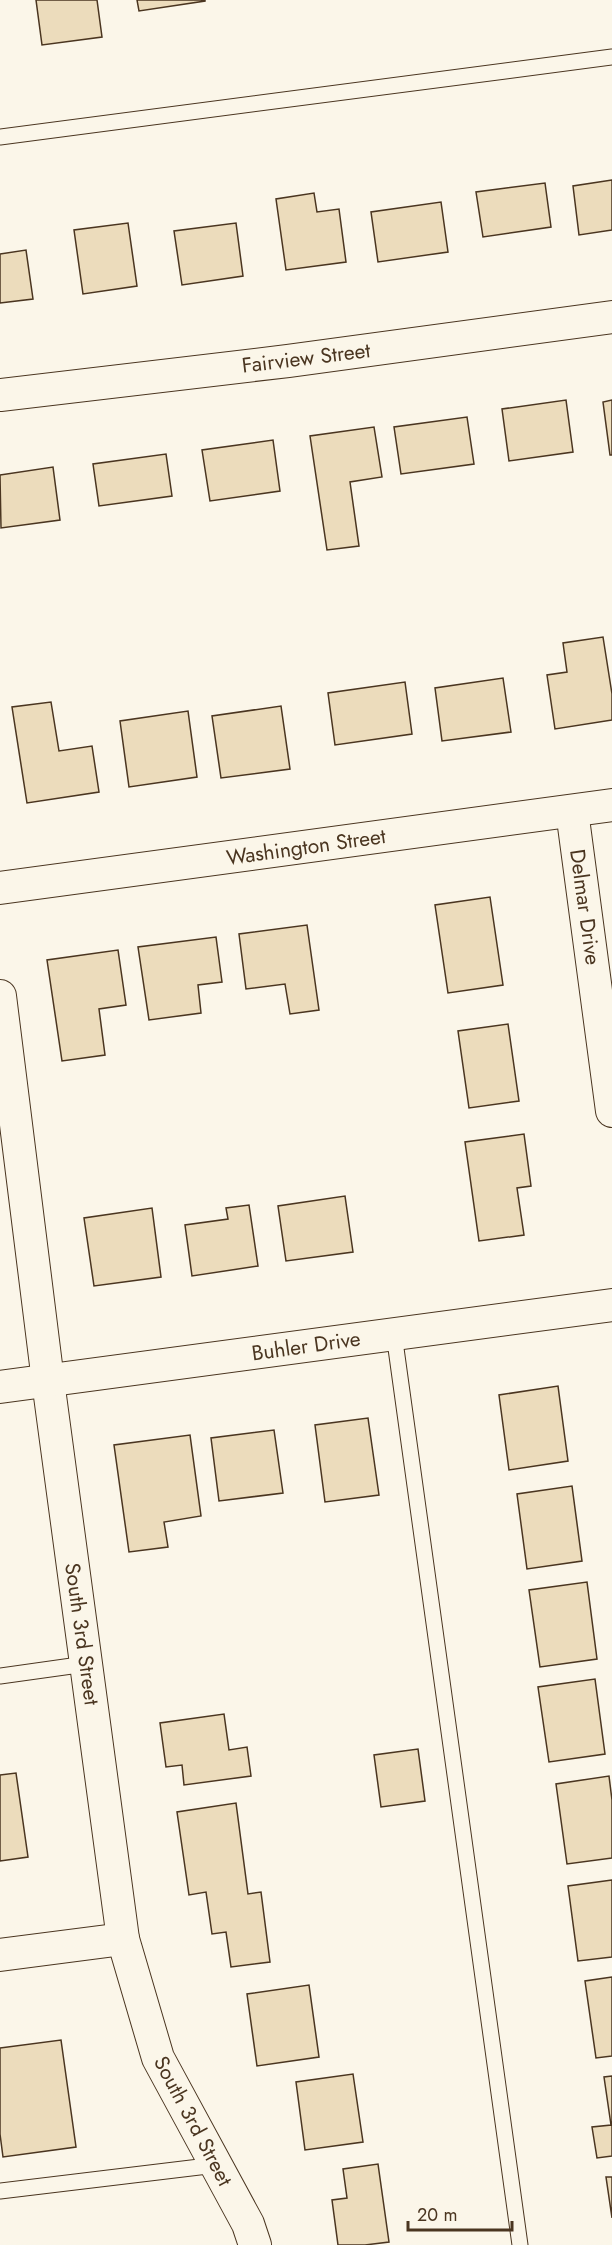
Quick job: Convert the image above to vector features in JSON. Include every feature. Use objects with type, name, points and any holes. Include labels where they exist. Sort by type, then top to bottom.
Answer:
[{"type":"street","name":"Fairview Street","points":[[0,395],[288,361],[612,317]]},
{"type":"street","name":"Washington Street","points":[[0,888],[612,805]]},
{"type":"street","name":"Delmar Drive","points":[[572,811],[612,1111]]},
{"type":"street","name":"South 3rd Street","points":[[0,996],[48,1381],[123,1939],[158,2058],[248,2224],[255,2245]]},
{"type":"street","name":"Buhler Drive","points":[[0,1387],[612,1305]]},
{"type":"street","points":[[0,1955],[123,1939]]},
{"type":"lane","points":[[0,137],[612,57]]},
{"type":"lane","points":[[394,1334],[520,2245]]},
{"type":"lane","points":[[0,1676],[86,1664]]},
{"type":"lane","points":[[0,2191],[216,2165]]},
{"type":"building","points":[[36,0],[97,0],[102,37],[42,45]]},
{"type":"building","points":[[137,0],[205,0],[205,1],[139,11]]},
{"type":"building","points":[[612,180],[612,230],[579,235],[573,186]]},
{"type":"building","points":[[545,183],[551,227],[483,237],[476,192]]},
{"type":"building","points":[[314,193],[317,212],[339,209],[346,262],[286,270],[276,199]]},
{"type":"building","points":[[441,202],[448,252],[378,262],[371,212]]},
{"type":"building","points":[[128,223],[137,286],[83,294],[74,230]]},
{"type":"building","points":[[236,223],[243,276],[182,285],[174,231]]},
{"type":"building","points":[[26,250],[33,299],[0,303],[0,254]]},
{"type":"building","points":[[566,400],[573,452],[509,461],[502,409]]},
{"type":"building","points":[[612,400],[612,455],[610,455],[603,402]]},
{"type":"building","points":[[467,417],[474,464],[401,474],[394,427]]},
{"type":"building","points":[[374,427],[382,477],[350,482],[359,546],[327,550],[310,436]]},
{"type":"building","points":[[273,440],[280,491],[210,501],[202,450]]},
{"type":"building","points":[[166,454],[172,496],[99,506],[93,464]]},
{"type":"building","points":[[53,467],[60,520],[1,528],[0,475]]},
{"type":"building","points":[[603,637],[612,694],[612,720],[555,729],[547,675],[567,672],[563,643]]},
{"type":"building","points":[[503,678],[511,732],[442,741],[435,688]]},
{"type":"building","points":[[405,682],[412,734],[335,745],[328,693]]},
{"type":"building","points":[[51,702],[59,751],[92,746],[99,792],[27,803],[12,707]]},
{"type":"building","points":[[281,706],[290,769],[221,778],[212,716]]},
{"type":"building","points":[[188,711],[197,777],[129,787],[120,721]]},
{"type":"building","points":[[490,897],[503,985],[448,993],[435,905]]},
{"type":"building","points":[[307,925],[319,1010],[290,1014],[285,984],[246,989],[239,934]]},
{"type":"building","points":[[216,937],[222,982],[198,985],[201,1013],[149,1020],[138,947]]},
{"type":"building","points":[[118,950],[126,1005],[99,1009],[105,1055],[62,1061],[47,960]]},
{"type":"building","points":[[508,1024],[519,1101],[469,1108],[458,1031]]},
{"type":"building","points":[[524,1134],[531,1186],[517,1188],[524,1235],[479,1241],[465,1142]]},
{"type":"building","points":[[345,1196],[353,1252],[286,1261],[278,1206]]},
{"type":"building","points":[[249,1205],[258,1266],[192,1276],[185,1225],[228,1219],[226,1208]]},
{"type":"building","points":[[152,1208],[161,1277],[94,1286],[84,1218]]},
{"type":"building","points":[[558,1386],[568,1461],[509,1470],[499,1395]]},
{"type":"building","points":[[368,1418],[379,1495],[325,1502],[315,1425]]},
{"type":"building","points":[[274,1430],[283,1493],[219,1501],[211,1438]]},
{"type":"building","points":[[190,1435],[201,1516],[164,1522],[168,1547],[129,1552],[114,1445]]},
{"type":"building","points":[[572,1486],[582,1561],[527,1569],[517,1494]]},
{"type":"building","points":[[587,1582],[597,1659],[540,1667],[529,1590]]},
{"type":"building","points":[[595,1679],[605,1754],[549,1762],[538,1687]]},
{"type":"building","points":[[224,1714],[229,1750],[247,1747],[251,1776],[184,1785],[182,1765],[166,1767],[160,1723]]},
{"type":"building","points":[[418,1749],[425,1801],[381,1807],[374,1755]]},
{"type":"building","points":[[16,1773],[28,1857],[0,1861],[0,1775]]},
{"type":"building","points":[[609,1776],[612,1800],[612,1858],[567,1864],[556,1784]]},
{"type":"building","points":[[236,1803],[248,1894],[261,1892],[270,1962],[231,1967],[226,1932],[212,1934],[206,1892],[189,1895],[177,1812]]},
{"type":"building","points":[[612,1880],[612,1957],[578,1961],[568,1886]]},
{"type":"building","points":[[612,1977],[612,2056],[596,2058],[585,1981]]},
{"type":"building","points":[[309,1985],[319,2057],[257,2066],[247,1994]]},
{"type":"building","points":[[61,2040],[76,2147],[3,2157],[0,2134],[0,2048]]},
{"type":"building","points":[[353,2074],[363,2142],[305,2150],[296,2082]]},
{"type":"building","points":[[612,2076],[612,2156],[597,2158],[592,2127],[611,2125],[604,2077]]},
{"type":"building","points":[[378,2164],[389,2242],[338,2245],[332,2200],[347,2198],[343,2169]]},
{"type":"building","points":[[606,2177],[612,2177],[612,2218]]}]
